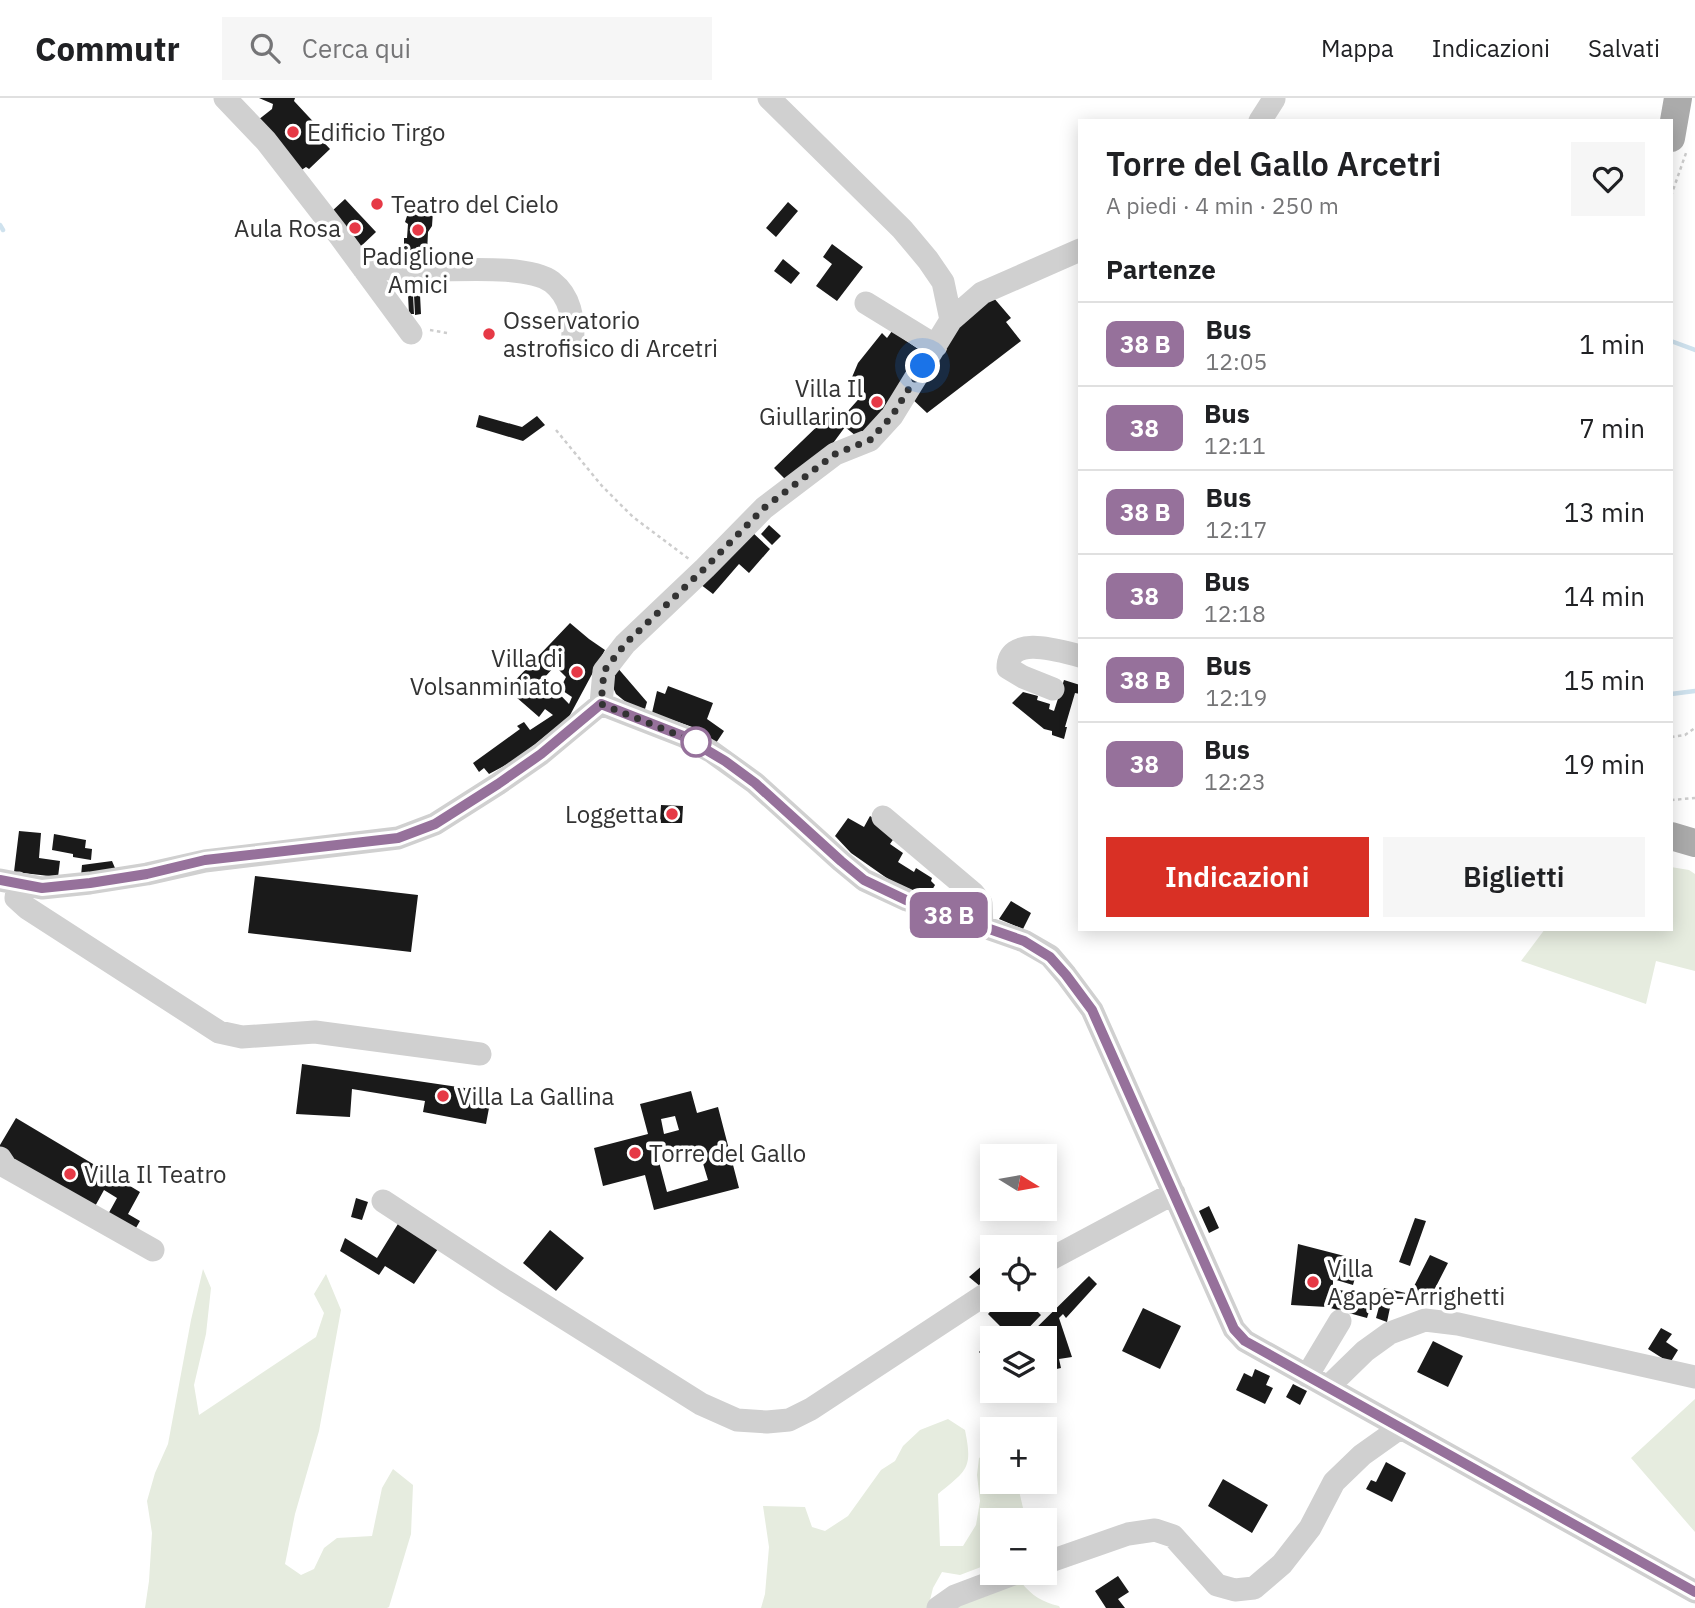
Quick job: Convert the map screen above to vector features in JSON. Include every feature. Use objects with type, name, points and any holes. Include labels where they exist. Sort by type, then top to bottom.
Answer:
[{"type":"main road","points":[[1673,127],[1678,98]]},
{"type":"main road","points":[[1673,837],[1695,843]]},
{"type":"street","points":[[225,98],[266,141],[363,268],[418,331]]},
{"type":"street","points":[[769,98],[902,229],[928,260],[943,282],[951,320]]},
{"type":"street","points":[[1261,119],[1273,98]]},
{"type":"street","points":[[9,881],[42,888],[90,883],[147,874],[205,860],[398,838],[435,824],[541,754],[601,704],[604,671],[625,644],[764,508],[835,454],[870,440],[892,416],[951,320],[982,293],[1078,251]]},
{"type":"street","points":[[363,268],[509,271],[536,275],[551,281],[570,304],[573,340]]},
{"type":"street","points":[[866,303],[936,345]]},
{"type":"street","points":[[1052,689],[1008,668],[1011,655],[1024,648],[1043,648],[1078,656]]},
{"type":"street","points":[[601,704],[683,736],[725,761],[755,783],[864,880],[906,900],[1024,941],[1050,957],[1092,1010],[1234,1329],[1245,1341],[1695,1592]]},
{"type":"street","points":[[883,817],[973,893],[981,903],[982,926]]},
{"type":"street","points":[[9,881],[16,898],[27,908],[219,1032],[242,1037],[315,1032],[480,1054]]},
{"type":"street","points":[[0,1158],[5,1167],[153,1250]]},
{"type":"street","points":[[1057,1256],[1174,1193]]},
{"type":"street","points":[[383,1200],[506,1282],[701,1404],[737,1420],[789,1420],[811,1409],[980,1298]]},
{"type":"street","points":[[1328,1387],[1365,1351],[1390,1333],[1424,1320],[1458,1324],[1695,1377]]},
{"type":"street","points":[[1307,1376],[1340,1321]]},
{"type":"street","points":[[1057,1559],[1128,1534],[1155,1530],[1173,1536],[1217,1585],[1235,1590],[1254,1588],[1282,1564],[1310,1528],[1334,1482],[1362,1455],[1400,1428]]},
{"type":"street","points":[[937,1608],[955,1596],[984,1585]]},
{"type":"path","points":[[418,331],[447,333]]},
{"type":"path","points":[[556,430],[602,486],[633,517],[694,562]]},
{"type":"path","points":[[1673,737],[1685,735],[1695,729]]},
{"type":"path","points":[[1673,800],[1695,798]]},
{"type":"shaded area","points":[[1673,867],[1695,874],[1695,971],[1656,961],[1646,1004],[1521,961],[1544,931],[1673,931]]},
{"type":"shaded area","points":[[203,1269],[211,1288],[206,1334],[194,1385],[199,1415],[316,1337],[324,1313],[314,1294],[326,1274],[341,1310],[319,1431],[295,1514],[285,1564],[301,1575],[314,1569],[324,1548],[337,1538],[372,1536],[382,1488],[393,1469],[413,1485],[411,1534],[389,1607],[145,1608],[152,1533],[147,1501],[155,1473],[168,1444]]},
{"type":"shaded area","points":[[1695,1399],[1695,1532],[1631,1458]]},
{"type":"shaded area","points":[[948,1419],[965,1430],[968,1461],[956,1479],[938,1494],[940,1546],[963,1546],[976,1525],[980,1501],[977,1475],[979,1458],[980,1494],[1020,1494],[1023,1508],[980,1508],[980,1567],[960,1575],[942,1572],[933,1588],[928,1608],[761,1608],[765,1594],[769,1547],[763,1506],[805,1507],[812,1527],[825,1531],[848,1516],[881,1470],[895,1461],[903,1446],[920,1430]]},
{"type":"shaded area","points":[[1013,1585],[1024,1585],[1038,1598],[1060,1608],[954,1608]]},
{"type":"building","name":"Edificio Tirgo","points":[[259,98],[295,98],[294,101],[321,130],[316,134],[330,149],[309,169],[306,167],[300,171],[258,120],[272,109],[273,104]]},
{"type":"building","name":"Aula Rosa","points":[[345,199],[376,232],[358,249],[331,212]]},
{"type":"building","points":[[788,202],[798,211],[776,237],[766,228]]},
{"type":"building","name":"Padiglione Amici","points":[[411,204],[433,211],[427,253],[404,251],[408,224],[405,222]]},
{"type":"building","points":[[832,244],[863,267],[837,301],[816,286],[832,264],[823,257]]},
{"type":"building","points":[[783,259],[800,273],[791,284],[774,271]]},
{"type":"building","points":[[412,275],[414,314],[409,314],[407,276]]},
{"type":"building","points":[[413,275],[419,275],[421,314],[415,315]]},
{"type":"building","points":[[993,297],[1011,318],[1006,322],[1021,341],[927,413],[909,396],[947,337]]},
{"type":"building","points":[[892,331],[927,355],[861,440],[845,427],[828,450],[788,482],[774,468],[830,414],[834,418],[848,411],[864,393],[850,382],[858,363],[882,333],[887,338]]},
{"type":"building","points":[[479,415],[522,427],[537,416],[545,425],[523,441],[476,427]]},
{"type":"building","points":[[769,525],[781,536],[772,545],[761,534]]},
{"type":"building","points":[[751,531],[770,549],[749,573],[739,564],[713,594],[696,581]]},
{"type":"building","name":"Villa di Volsanminiato","points":[[570,623],[605,650],[569,717],[517,759],[489,774],[484,768],[479,772],[473,763],[520,729],[517,726],[524,722],[530,730],[553,715],[545,709],[539,717],[507,689]],"holes":[[[555,666],[566,677],[560,689],[572,697],[569,704],[544,678]]]},
{"type":"building","points":[[616,666],[647,702],[645,709],[632,707],[616,694],[611,683]]},
{"type":"building","points":[[1064,680],[1078,684],[1078,694],[1075,693],[1064,739],[1052,735],[1052,731],[1044,729],[1012,703],[1023,692],[1038,696],[1037,700],[1050,704],[1049,709],[1054,711]]},
{"type":"building","points":[[668,686],[713,703],[707,719],[724,731],[716,743],[701,730],[652,713],[657,691],[665,694]]},
{"type":"building","name":"Loggetta","points":[[661,805],[683,806],[682,823],[660,823]]},
{"type":"building","points":[[870,816],[897,834],[890,844],[903,853],[898,862],[914,872],[916,868],[932,878],[931,881],[935,885],[928,897],[891,881],[851,853],[835,836],[848,818],[864,827]]},
{"type":"building","points":[[19,831],[41,833],[39,858],[60,861],[58,877],[14,872]]},
{"type":"building","points":[[54,834],[86,840],[85,848],[92,849],[91,860],[52,850]]},
{"type":"building","points":[[112,861],[115,868],[81,876],[82,865]]},
{"type":"building","points":[[255,876],[418,895],[411,952],[248,933]]},
{"type":"building","points":[[1011,901],[1031,913],[1023,929],[999,919]]},
{"type":"building","name":"Villa La Gallina","points":[[302,1064],[492,1092],[486,1124],[423,1112],[425,1101],[352,1089],[350,1117],[296,1114]]},
{"type":"building","name":"Torre del Gallo","points":[[691,1091],[697,1113],[718,1107],[739,1188],[654,1210],[645,1175],[603,1186],[594,1148],[648,1134],[640,1104]],"holes":[[[675,1116],[679,1130],[664,1134],[661,1119]],[[698,1147],[708,1180],[667,1192],[658,1158]]]},
{"type":"building","name":"Villa Il Teatro","points":[[16,1118],[140,1192],[128,1214],[140,1221],[133,1233],[106,1218],[117,1198],[104,1190],[93,1210],[0,1152],[0,1145]]},
{"type":"building","points":[[356,1198],[368,1202],[362,1220],[351,1217]]},
{"type":"building","points":[[1209,1206],[1219,1228],[1209,1233],[1199,1211]]},
{"type":"building","points":[[1415,1218],[1426,1221],[1410,1266],[1399,1262]]},
{"type":"building","points":[[401,1219],[442,1243],[414,1284],[385,1266],[379,1275],[340,1251],[345,1238],[377,1258]]},
{"type":"building","points":[[550,1230],[584,1258],[556,1291],[523,1263]]},
{"type":"building","name":"Villa Agape-Arrighetti","points":[[1298,1244],[1360,1260],[1353,1285],[1333,1279],[1333,1288],[1373,1299],[1367,1318],[1327,1307],[1291,1305]]},
{"type":"building","points":[[1430,1255],[1448,1263],[1426,1306],[1392,1298],[1387,1322],[1376,1318],[1384,1288],[1410,1294]]},
{"type":"building","points":[[980,1268],[980,1286],[969,1277]]},
{"type":"building","points":[[1089,1276],[1097,1284],[1066,1318],[1063,1314],[1059,1318],[1072,1357],[1059,1359],[1061,1368],[1057,1369],[1057,1326],[1038,1326],[1052,1312],[1057,1312],[1057,1308]]},
{"type":"building","points":[[1143,1308],[1181,1326],[1160,1369],[1122,1351]]},
{"type":"building","points":[[1038,1312],[1041,1315],[1030,1326],[1000,1326],[988,1314]]},
{"type":"building","points":[[1661,1328],[1672,1334],[1666,1342],[1678,1350],[1670,1363],[1648,1349]]},
{"type":"building","points":[[1433,1341],[1463,1356],[1448,1387],[1417,1372]]},
{"type":"building","points":[[1255,1369],[1270,1376],[1266,1385],[1273,1388],[1265,1404],[1236,1390],[1244,1373],[1252,1377]]},
{"type":"building","points":[[1293,1384],[1307,1391],[1300,1405],[1286,1397]]},
{"type":"building","points":[[1386,1462],[1406,1473],[1392,1502],[1366,1489],[1371,1480],[1376,1482]]},
{"type":"building","points":[[1223,1479],[1268,1505],[1252,1533],[1208,1506]]},
{"type":"building","points":[[1118,1576],[1129,1592],[1118,1599],[1125,1608],[1106,1608],[1095,1591]]},
{"type":"waterway","points":[[0,225],[3,230]]},
{"type":"waterway","points":[[1673,342],[1695,350]]},
{"type":"waterway","points":[[1673,694],[1695,691]]},
{"type":"bus line","points":[[0,880],[42,888],[90,883],[147,874],[205,860],[398,838],[435,824],[498,784],[541,754],[601,704],[683,736],[712,752],[755,783],[864,880],[906,900],[1024,941],[1050,957],[1092,1010],[1234,1329],[1245,1341],[1695,1592]]},
{"type":"place","name":"Edificio Tirgo","points":[[293,132]]},
{"type":"place","name":"Teatro del Cielo","points":[[377,204]]},
{"type":"place","name":"Aula Rosa","points":[[355,228]]},
{"type":"place","name":"Padiglione Amici","points":[[418,230]]},
{"type":"place","name":"Osservatorio astrofisico di Arcetri","points":[[489,334]]},
{"type":"place","name":"Villa Il Giullarino","points":[[877,402]]},
{"type":"place","name":"Villa di Volsanminiato","points":[[577,672]]},
{"type":"place","name":"Loggetta","points":[[672,814]]},
{"type":"place","name":"Villa La Gallina","points":[[443,1096]]},
{"type":"place","name":"Torre del Gallo","points":[[635,1153]]},
{"type":"place","name":"Villa Il Teatro","points":[[70,1174]]},
{"type":"place","name":"Villa Agape-Arrighetti","points":[[1313,1282]]},
{"type":"route","points":[[696,742],[601,704],[604,671],[625,644],[764,508],[835,454],[870,440],[892,416],[923,366]]}]
